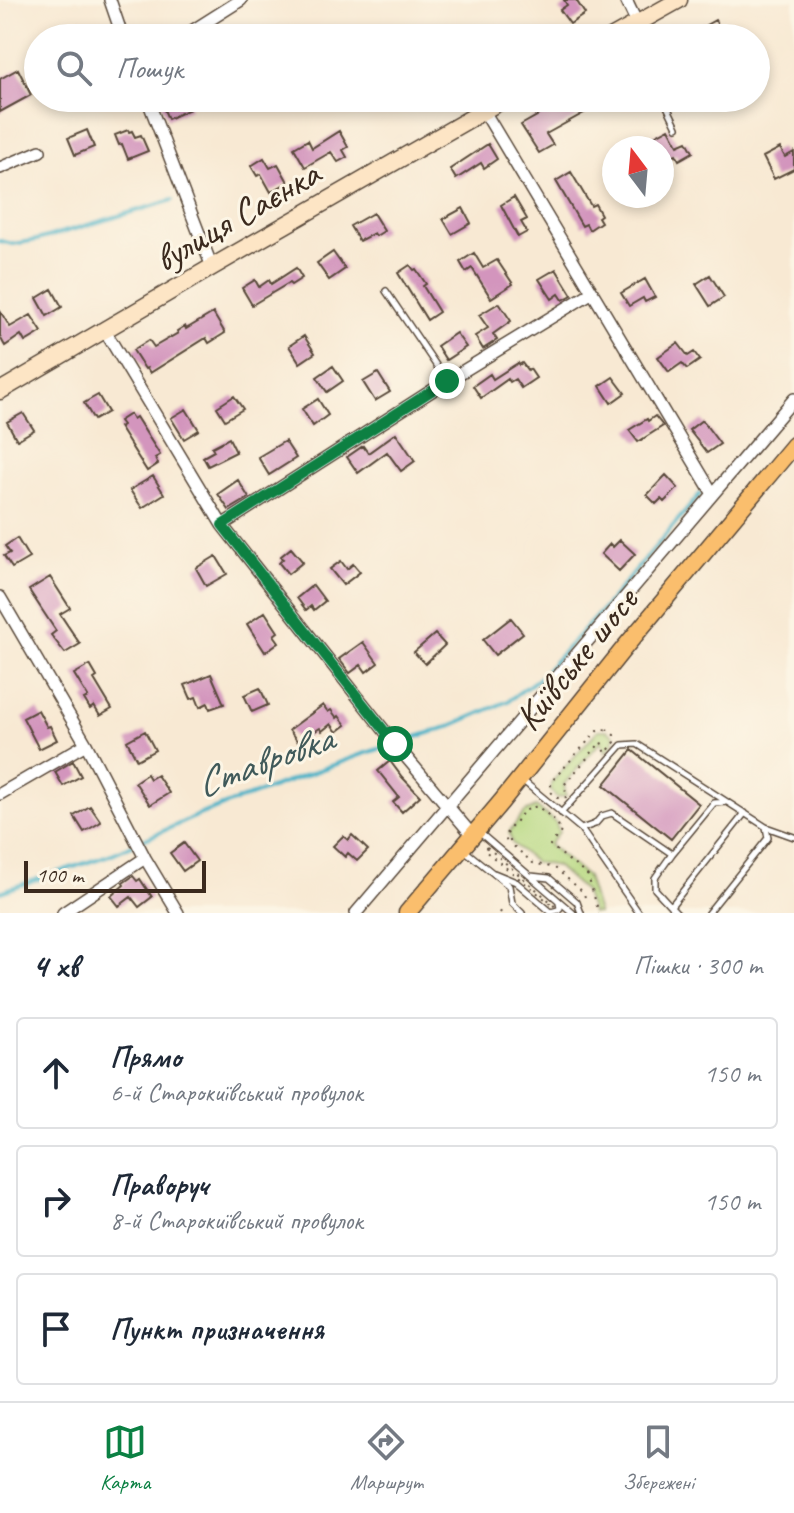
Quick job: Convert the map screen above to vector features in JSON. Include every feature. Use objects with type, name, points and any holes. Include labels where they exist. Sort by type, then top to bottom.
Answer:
[{"type":"main road","name":"Київське шосе","points":[[407,913],[794,445]]},
{"type":"street","points":[[110,0],[118,24]]},
{"type":"street","points":[[203,24],[241,0]]},
{"type":"street","points":[[626,0],[631,24]]},
{"type":"street","points":[[641,24],[679,0]]},
{"type":"street","points":[[152,112],[212,267]]},
{"type":"street","name":"вулиця Саєнка","points":[[0,391],[482,112]]},
{"type":"street","points":[[485,112],[713,494]]},
{"type":"street","points":[[0,168],[40,151]]},
{"type":"street","points":[[222,525],[591,293]]},
{"type":"street","points":[[105,331],[222,525],[471,838]]},
{"type":"street","points":[[356,913],[794,399]]},
{"type":"street","points":[[0,597],[86,744],[145,858],[178,913]]},
{"type":"street","points":[[0,794],[86,744]]},
{"type":"street","points":[[63,913],[145,858]]},
{"type":"lane","points":[[670,112],[677,127]]},
{"type":"lane","points":[[386,291],[447,381]]},
{"type":"lane","points":[[561,813],[622,745],[637,744],[766,827],[794,837]]},
{"type":"lane","points":[[521,778],[581,829],[639,913]]},
{"type":"lane","points":[[677,913],[655,889],[654,883],[672,854],[714,803],[727,802]]},
{"type":"lane","points":[[581,829],[612,813],[672,854]]},
{"type":"lane","points":[[671,906],[745,813]]},
{"type":"lane","points":[[708,913],[768,838],[766,827]]},
{"type":"lane","points":[[471,838],[493,873],[509,886],[511,913]]},
{"type":"lane","points":[[471,838],[530,876],[573,913]]},
{"type":"lane","points":[[493,873],[516,882],[551,912],[560,908],[557,900]]},
{"type":"lane","points":[[530,876],[549,878],[577,902],[581,913]]},
{"type":"lane","points":[[512,903],[522,913]]},
{"type":"path","points":[[607,729],[614,735],[615,742],[606,753],[601,742],[564,785],[567,797],[557,798],[551,792],[551,782],[598,730],[607,729]]},
{"type":"path","points":[[587,902],[583,892],[555,868],[533,863],[511,844],[507,832],[524,811],[537,806],[557,822],[561,832],[550,845],[588,876],[599,913]]},
{"type":"green space","points":[[598,730],[607,730],[614,735],[614,742],[606,752],[601,741],[564,784],[566,796],[557,798],[551,791],[551,783]]},
{"type":"green space","points":[[536,807],[556,823],[559,832],[549,845],[587,877],[598,913],[592,913],[584,891],[556,866],[534,862],[512,843],[509,832],[525,812]]},
{"type":"building","points":[[564,0],[576,0],[585,14],[570,24],[560,10],[567,5]]},
{"type":"building","points":[[18,69],[24,81],[24,99],[0,112],[0,79]]},
{"type":"building","points":[[165,112],[183,112],[168,119]]},
{"type":"building","points":[[544,112],[586,112],[546,134],[553,145],[539,153],[521,125]]},
{"type":"building","points":[[669,128],[673,136],[655,136]]},
{"type":"building","points":[[87,130],[94,147],[75,155],[68,138]]},
{"type":"building","points":[[128,130],[135,137],[141,135],[148,151],[128,159],[115,135]]},
{"type":"building","points":[[339,131],[348,147],[343,150],[347,157],[338,162],[331,152],[305,167],[294,148],[308,140],[312,148]]},
{"type":"building","points":[[674,137],[678,145],[687,141],[693,152],[679,160]]},
{"type":"building","points":[[488,144],[497,159],[484,168],[481,163],[456,179],[450,169]]},
{"type":"building","points":[[780,148],[785,157],[794,152],[794,169],[774,179],[763,157]]},
{"type":"building","points":[[264,158],[270,168],[278,164],[288,182],[271,192],[261,174],[257,176],[251,166]]},
{"type":"building","points":[[571,172],[591,206],[595,204],[601,215],[598,217],[601,222],[589,230],[586,224],[582,226],[556,181]]},
{"type":"building","points":[[514,197],[527,219],[521,222],[527,232],[518,237],[501,205]]},
{"type":"building","points":[[463,208],[471,223],[452,234],[443,219]]},
{"type":"building","points":[[373,213],[384,231],[359,241],[350,226]]},
{"type":"building","points":[[333,252],[345,269],[329,280],[317,263]]},
{"type":"building","points":[[474,253],[483,268],[497,260],[513,284],[491,298],[472,268],[466,272],[460,262]]},
{"type":"building","points":[[410,265],[426,284],[423,286],[439,312],[427,320],[398,273]]},
{"type":"building","points":[[296,268],[302,278],[252,305],[242,288],[255,280],[259,287],[269,280],[271,284]]},
{"type":"building","points":[[556,269],[572,295],[563,300],[559,294],[552,299],[539,279]]},
{"type":"building","points":[[710,275],[724,297],[710,306],[696,284]]},
{"type":"building","points":[[645,279],[655,297],[645,302],[643,298],[629,306],[621,293]]},
{"type":"building","points":[[52,289],[62,307],[47,316],[37,298]]},
{"type":"building","points":[[499,303],[511,321],[493,334],[497,340],[483,349],[475,336],[488,328],[479,315]]},
{"type":"building","points":[[0,311],[10,327],[31,315],[42,332],[25,342],[21,335],[5,346],[0,337]]},
{"type":"building","points":[[213,313],[225,333],[209,343],[206,338],[150,373],[133,350],[149,340],[154,347],[185,326],[186,329]]},
{"type":"building","points":[[456,333],[466,347],[446,360],[437,346]]},
{"type":"building","points":[[304,336],[315,353],[300,363],[289,346]]},
{"type":"building","points":[[678,343],[688,356],[694,352],[700,360],[687,369],[682,363],[669,372],[658,357]]},
{"type":"building","points":[[522,363],[528,371],[530,369],[536,378],[521,388],[515,379],[510,382],[508,379],[481,398],[473,386],[490,374],[493,379]]},
{"type":"building","points":[[333,366],[343,381],[327,392],[317,377]]},
{"type":"building","points":[[378,373],[390,392],[375,401],[363,382]]},
{"type":"building","points":[[613,377],[625,393],[611,403],[600,386]]},
{"type":"building","points":[[98,395],[108,412],[94,420],[84,403]]},
{"type":"building","points":[[234,396],[243,409],[225,420],[217,407]]},
{"type":"building","points":[[318,399],[328,415],[313,426],[302,409]]},
{"type":"building","points":[[186,409],[199,430],[184,439],[171,418]]},
{"type":"building","points":[[23,413],[34,430],[17,440],[7,422]]},
{"type":"building","points":[[130,414],[133,419],[136,417],[160,455],[155,458],[158,464],[147,471],[119,427],[122,425],[119,421]]},
{"type":"building","points":[[655,416],[663,426],[638,442],[629,430]]},
{"type":"building","points":[[702,420],[720,444],[707,453],[689,430]]},
{"type":"building","points":[[396,433],[415,461],[401,471],[387,452],[358,473],[347,457],[363,446],[368,453]]},
{"type":"building","points":[[229,438],[236,452],[208,466],[203,457],[214,451],[212,447]]},
{"type":"building","points":[[285,441],[296,458],[269,475],[258,457]]},
{"type":"building","points":[[666,475],[678,488],[664,502],[661,499],[656,504],[647,495]]},
{"type":"building","points":[[153,476],[164,494],[142,508],[130,490]]},
{"type":"building","points":[[238,480],[249,498],[229,510],[218,494]]},
{"type":"building","points":[[17,538],[29,558],[12,568],[4,556],[10,553],[5,546]]},
{"type":"building","points":[[620,540],[635,554],[619,571],[601,554],[610,544],[613,547]]},
{"type":"building","points":[[291,548],[303,562],[288,574],[279,563],[283,559],[280,557]]},
{"type":"building","points":[[216,556],[227,574],[206,586],[196,568]]},
{"type":"building","points":[[341,561],[347,569],[353,564],[360,572],[343,585],[330,569]]},
{"type":"building","points":[[50,577],[70,608],[60,614],[80,644],[65,653],[51,635],[56,631],[29,590]]},
{"type":"building","points":[[313,585],[325,601],[314,610],[311,606],[306,610],[297,598]]},
{"type":"building","points":[[265,612],[278,632],[274,635],[279,642],[265,652],[247,624]]},
{"type":"building","points":[[511,618],[523,633],[495,655],[483,640]]},
{"type":"building","points":[[435,634],[445,645],[425,664],[414,652]]},
{"type":"building","points":[[363,642],[378,663],[366,672],[361,665],[350,673],[339,659]]},
{"type":"building","points":[[90,665],[97,677],[94,679],[112,709],[100,716],[94,706],[90,709],[84,699],[88,697],[74,674]]},
{"type":"building","points":[[211,674],[224,704],[210,709],[208,703],[200,707],[196,697],[191,699],[185,685]]},
{"type":"building","points":[[260,688],[268,705],[252,712],[244,695]]},
{"type":"building","points":[[323,705],[346,725],[337,732],[331,724],[298,742],[289,730]]},
{"type":"building","points":[[38,710],[57,740],[39,749],[23,718]]},
{"type":"building","points":[[145,731],[155,750],[137,760],[127,741]]},
{"type":"building","points":[[632,750],[699,804],[671,839],[604,785]]},
{"type":"building","points":[[73,761],[81,776],[63,786],[55,772]]},
{"type":"building","points":[[390,761],[420,796],[402,812],[393,802],[399,797],[378,771]]},
{"type":"building","points":[[147,774],[150,779],[157,775],[169,793],[150,805],[135,782]]},
{"type":"building","points":[[90,806],[101,822],[84,832],[74,816]]},
{"type":"building","points":[[352,835],[368,850],[357,861],[348,853],[345,857],[333,846],[343,836],[348,840]]},
{"type":"building","points":[[184,843],[197,861],[183,871],[170,853]]},
{"type":"building","points":[[133,876],[137,881],[140,879],[152,897],[139,907],[131,897],[119,906],[111,896]]},
{"type":"waterway","points":[[0,241],[13,244],[37,240],[173,200]]},
{"type":"waterway","name":"Ставровка","points":[[0,892],[112,854],[201,814],[360,755],[448,727],[508,701],[539,678],[603,609],[700,494]]},
{"type":"route","points":[[395,744],[222,525],[447,381]]}]
